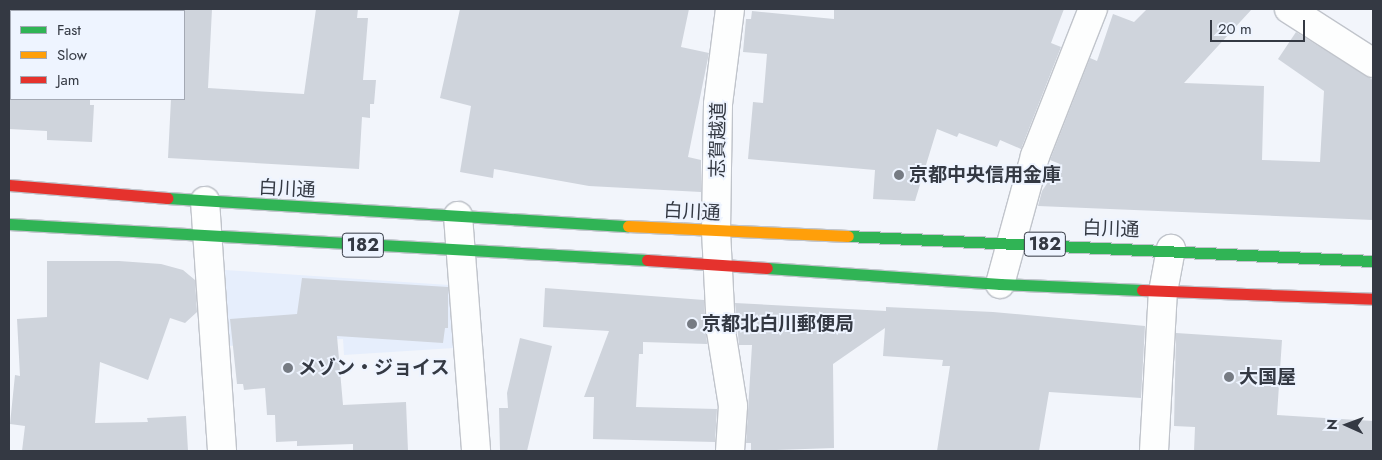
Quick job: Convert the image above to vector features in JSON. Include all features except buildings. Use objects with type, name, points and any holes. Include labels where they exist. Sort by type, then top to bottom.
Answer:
[{"type":"main road","name":"白川通","points":[[9,185],[205,201],[716,231],[1171,249],[1373,261]]},
{"type":"main road","name":"182","points":[[9,224],[717,264],[1000,284],[1163,292],[1373,298]]},
{"type":"street","name":"志賀越道","points":[[730,9],[718,104],[716,231],[721,331],[733,406],[730,451]]},
{"type":"street","points":[[1000,284],[1035,156],[1093,9]]},
{"type":"street","points":[[1289,9],[1373,63]]},
{"type":"street","points":[[205,201],[222,451]]},
{"type":"street","points":[[458,216],[476,451]]},
{"type":"street","points":[[1154,451],[1163,292],[1171,249]]},
{"type":"shaded area","points":[[225,270],[449,285],[454,348],[344,355],[343,339],[229,346]]},
{"type":"traffic: fast","points":[[167,198],[628,226]]},
{"type":"traffic: fast","points":[[9,224],[647,260]]},
{"type":"traffic: fast","points":[[848,236],[1373,261]]},
{"type":"traffic: fast","points":[[767,268],[1000,284],[1142,290]]},
{"type":"traffic: slow","points":[[628,226],[848,236]]},
{"type":"traffic: jam","points":[[9,185],[167,198]]},
{"type":"traffic: jam","points":[[647,260],[767,268]]},
{"type":"traffic: jam","points":[[1142,290],[1373,299]]},
{"type":"place","name":"京都中央信用金庫","points":[[899,175]]},
{"type":"place","name":"京都北白川郵便局","points":[[692,324]]},
{"type":"place","name":"メゾン・ジョイス","points":[[288,368]]},
{"type":"place","name":"大国屋","points":[[1229,377]]}]
